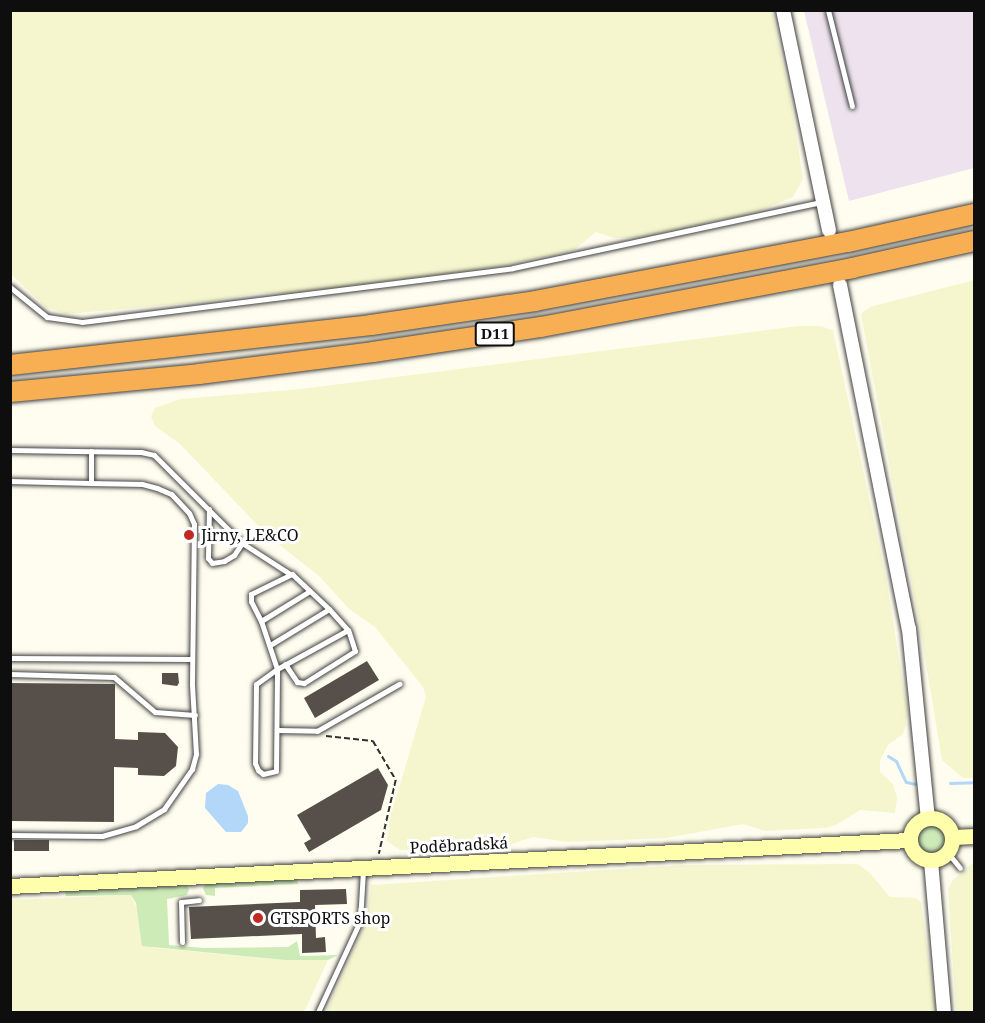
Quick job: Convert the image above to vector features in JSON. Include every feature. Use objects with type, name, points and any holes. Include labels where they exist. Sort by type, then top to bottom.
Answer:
[{"type":"highway","name":"D11","points":[[10,365],[371,325],[535,301],[848,243],[975,214]]},
{"type":"highway","name":"D11","points":[[10,392],[199,374],[373,352],[541,327],[841,271],[975,241]]},
{"type":"main road","points":[[928,818],[945,822],[953,837],[948,854],[931,861],[918,856],[910,840],[917,823],[928,818]]},
{"type":"main road","points":[[953,837],[975,836]]},
{"type":"main road","name":"Poděbradská","points":[[10,886],[910,840]]},
{"type":"street","points":[[783,10],[829,230]]},
{"type":"street","points":[[840,285],[909,629],[928,818]]},
{"type":"street","points":[[931,861],[944,1012]]},
{"type":"lane","points":[[828,10],[852,106]]},
{"type":"lane","points":[[10,287],[47,317],[82,322],[513,268],[823,201]]},
{"type":"lane","points":[[10,450],[141,452],[154,455],[242,543],[292,574],[348,630],[355,651],[304,682],[297,682],[285,664]]},
{"type":"lane","points":[[91,451],[91,483]]},
{"type":"lane","points":[[10,482],[142,484],[171,494],[189,513],[194,524],[192,659],[196,754],[192,769],[164,809],[136,826],[102,836],[10,835]]},
{"type":"lane","points":[[209,509],[208,558],[212,563],[224,561],[234,555],[242,543]]},
{"type":"lane","points":[[292,574],[251,594],[251,601],[261,621],[277,669],[276,771],[263,774],[255,763],[256,684],[277,669],[285,664],[348,630]]},
{"type":"lane","points":[[261,621],[310,591]]},
{"type":"lane","points":[[270,645],[329,609]]},
{"type":"lane","points":[[10,658],[192,659]]},
{"type":"lane","points":[[10,674],[114,676],[155,712],[195,715]]},
{"type":"lane","points":[[278,730],[317,731],[399,684]]},
{"type":"lane","points":[[948,854],[960,868]]},
{"type":"lane","points":[[318,1012],[360,921],[363,868]]},
{"type":"lane","points":[[182,942],[181,902],[199,900]]},
{"type":"path","points":[[317,731],[328,737],[373,741],[396,780],[381,853],[363,868]]},
{"type":"shaded area","points":[[804,11],[974,11],[974,168],[849,201]]},
{"type":"green space","points":[[10,11],[772,11],[791,102],[803,179],[793,197],[759,211],[636,238],[614,238],[596,232],[574,250],[503,266],[306,293],[259,293],[211,301],[66,314],[46,307],[11,274]]},
{"type":"green space","points":[[974,280],[974,778],[963,778],[942,760],[920,628],[861,314],[870,307]]},
{"type":"green space","points":[[799,326],[820,326],[833,330],[886,577],[907,709],[903,734],[888,745],[880,760],[880,772],[893,784],[897,798],[895,813],[860,810],[836,825],[824,828],[765,831],[743,824],[667,838],[568,842],[533,837],[508,845],[423,850],[400,850],[387,841],[390,818],[426,697],[423,687],[375,627],[349,609],[319,576],[267,535],[180,444],[155,426],[151,416],[155,408],[180,399],[301,389]]},
{"type":"green space","points":[[931,824],[942,828],[946,839],[942,850],[931,854],[920,850],[916,839],[920,828]]},
{"type":"green space","points":[[974,862],[974,1012],[956,1012],[948,889],[953,880]]},
{"type":"green space","points":[[858,864],[870,873],[890,897],[916,898],[921,902],[936,1012],[326,1012],[366,922],[371,885],[684,865]]},
{"type":"green space","points":[[297,877],[298,884],[215,888],[215,896],[206,895],[203,888],[207,882]]},
{"type":"green space","points":[[184,882],[189,889],[187,895],[167,899],[169,945],[204,948],[288,947],[297,941],[300,956],[338,955],[328,960],[285,960],[142,946],[136,903],[131,895],[66,896],[64,889]]},
{"type":"green space","points":[[131,895],[154,948],[285,960],[328,960],[304,1012],[11,1012],[11,900]]},
{"type":"water","points":[[218,784],[228,785],[238,791],[248,816],[248,823],[241,832],[226,832],[205,808],[206,793]]},
{"type":"building","points":[[367,661],[379,680],[315,718],[304,698]]},
{"type":"building","points":[[162,673],[178,673],[177,686],[162,684]]},
{"type":"building","points":[[10,683],[115,684],[115,739],[138,740],[138,732],[165,733],[178,747],[176,766],[164,776],[138,775],[138,768],[114,767],[114,822],[10,821]]},
{"type":"building","points":[[378,768],[388,785],[381,810],[309,852],[304,843],[311,839],[297,815]]},
{"type":"building","points":[[14,840],[49,840],[49,851],[14,851]]},
{"type":"building","points":[[346,889],[347,904],[315,905],[316,938],[325,937],[326,952],[302,953],[302,934],[191,939],[189,907],[300,902],[300,890]]},
{"type":"waterway","points":[[888,756],[896,761],[906,782],[916,784]]},
{"type":"waterway","points":[[950,783],[974,782]]},
{"type":"place","name":"Jirny, LE&CO","points":[[189,535]]},
{"type":"place","name":"GTSPORTS shop","points":[[258,918]]}]
